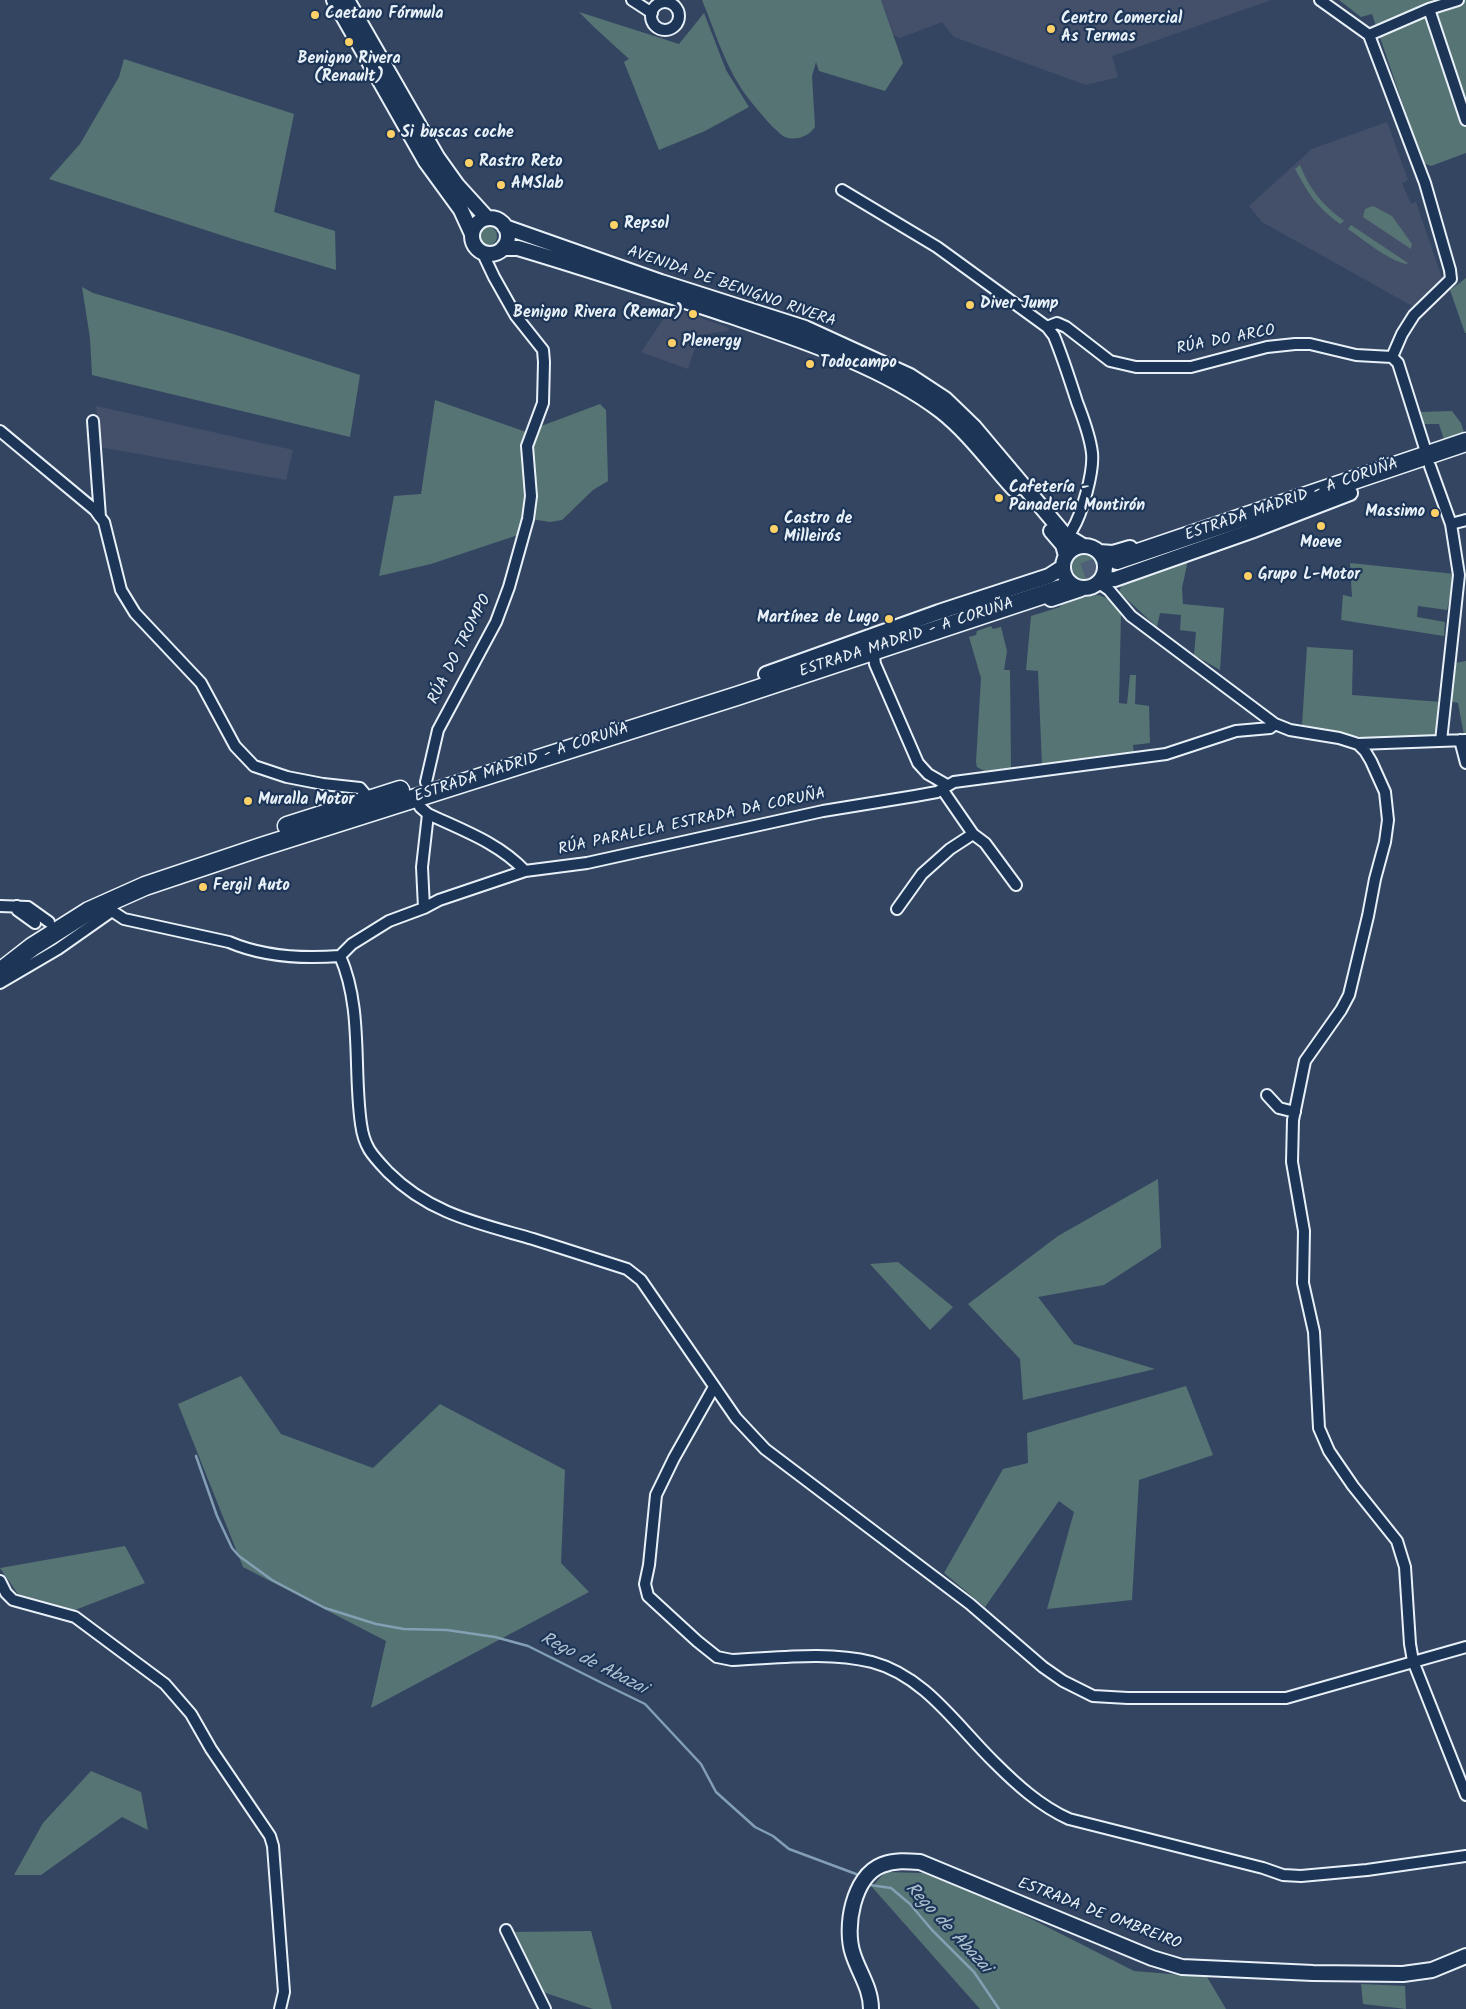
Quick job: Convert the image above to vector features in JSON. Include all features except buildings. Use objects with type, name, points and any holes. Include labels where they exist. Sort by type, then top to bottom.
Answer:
[{"type":"highway","name":"ESTRADA MADRID - A CORUÑA","points":[[1118,564],[1235,528],[1429,461],[1466,442]]},
{"type":"highway","name":"ESTRADA MADRID - A CORUÑA","points":[[1429,461],[1466,455]]},
{"type":"highway","name":"ESTRADA MADRID - A CORUÑA","points":[[0,972],[32,948],[89,911],[110,907],[145,886],[422,790],[768,680],[920,628],[1062,573]]},
{"type":"highway","name":"ESTRADA MADRID - A CORUÑA","points":[[0,957],[42,923],[112,888],[174,862],[370,800],[422,790]]},
{"type":"main road","points":[[334,0],[426,162],[461,210],[472,234],[475,246],[486,253],[492,253],[503,248],[508,238],[506,227],[498,220],[487,218],[478,222],[472,234]]},
{"type":"main road","points":[[347,0],[437,157],[457,185],[487,218]]},
{"type":"main road","name":"AVENIDA DE BENIGNO RIVERA","points":[[506,227],[661,282],[805,328],[910,376],[945,399],[974,427],[1065,535],[1083,546]]},
{"type":"main road","name":"AVENIDA DE BENIGNO RIVERA","points":[[503,248],[518,248],[801,340],[908,389],[942,412],[956,425],[1058,539],[1065,549],[1062,573]]},
{"type":"main road","points":[[1351,487],[1242,534],[1115,579],[1100,582],[1088,589],[1075,587],[1062,573],[1077,547],[1089,546],[1099,552],[1119,552],[1230,514],[1351,487]]},
{"type":"main road","points":[[1044,512],[1072,530],[1109,543],[1134,546]]},
{"type":"main road","points":[[1099,552],[1106,566],[1105,573],[1100,582]]},
{"type":"main road","points":[[768,680],[874,656],[939,637],[1081,589]]},
{"type":"main road","name":"ESTRADA DE OMBREIRO","points":[[871,2009],[871,1999],[867,1986],[853,1954],[850,1934],[851,1914],[856,1895],[866,1877],[880,1866],[899,1861],[920,1862],[1152,1958],[1182,1967],[1313,1973],[1403,1974],[1432,1970],[1466,1956]]},
{"type":"street","points":[[632,0],[652,13]]},
{"type":"street","points":[[1320,0],[1369,34],[1425,183],[1450,270],[1451,279],[1414,315],[1402,334],[1392,357],[1400,367],[1451,524],[1462,575],[1441,741]]},
{"type":"street","points":[[1369,34],[1429,9],[1458,0]]},
{"type":"street","points":[[674,3],[678,17],[676,24],[669,29],[657,28],[652,21],[652,13],[659,4],[674,3]]},
{"type":"street","points":[[1429,9],[1466,120]]},
{"type":"street","points":[[842,190],[937,247],[1047,326],[1054,336],[1087,432],[1092,454],[1088,486],[1077,521],[1072,530]]},
{"type":"street","name":"RÚA DO TROMPO","points":[[422,790],[438,730],[496,622],[509,587],[528,520],[531,496],[527,446],[543,402],[543,350],[516,316],[494,277],[485,258],[486,253]]},
{"type":"street","name":"RÚA DO ARCO","points":[[1047,326],[1057,323],[1066,327],[1110,361],[1136,367],[1191,367],[1267,347],[1296,344],[1310,344],[1356,355],[1392,357]]},
{"type":"street","points":[[93,421],[100,517]]},
{"type":"street","points":[[0,431],[95,510],[104,522],[121,590],[135,613],[201,683],[235,746],[254,766],[287,777],[360,788],[370,800]]},
{"type":"street","points":[[1451,524],[1466,520]]},
{"type":"street","points":[[1100,582],[1131,616],[1275,724],[1290,730],[1339,738],[1358,744],[1463,740],[1466,762]]},
{"type":"street","points":[[874,656],[875,664],[918,764],[944,787],[974,834],[985,843],[1016,885]]},
{"type":"street","name":"RÚA PARALELA ESTRADA DA CORUÑA","points":[[340,956],[352,944],[389,921],[424,908],[439,900],[525,871],[587,863],[823,811],[915,796],[954,782],[1166,754],[1236,731],[1270,728],[1275,724]]},
{"type":"street","points":[[1358,744],[1371,760],[1385,792],[1388,820],[1385,842],[1349,995],[1341,1010],[1305,1060],[1295,1112],[1292,1162],[1304,1231],[1303,1283],[1314,1332],[1319,1428],[1329,1451],[1338,1465],[1397,1541],[1406,1567],[1409,1635],[1413,1662],[1466,1794]]},
{"type":"street","points":[[422,790],[420,807],[428,814],[493,845],[525,871]]},
{"type":"street","points":[[424,908],[422,867],[428,814]]},
{"type":"street","points":[[897,909],[922,874],[950,849],[974,834]]},
{"type":"street","points":[[0,906],[28,907],[42,923]]},
{"type":"street","points":[[17,906],[17,910],[42,923]]},
{"type":"street","points":[[0,983],[64,941],[110,907],[124,919],[229,942],[245,949],[276,955],[318,958],[340,956],[348,975],[359,1077],[361,1122],[365,1145],[374,1158],[415,1196],[434,1207],[466,1219],[627,1269],[641,1280],[736,1418],[765,1449],[970,1604],[1043,1667],[1062,1681],[1093,1696],[1128,1698],[1286,1698],[1466,1647]]},
{"type":"street","points":[[1267,1095],[1279,1108],[1295,1112]]},
{"type":"street","points":[[714,1387],[674,1458],[656,1495],[649,1565],[645,1584],[648,1596],[717,1657],[732,1660],[844,1658],[873,1662],[898,1671],[918,1684],[956,1720],[993,1761],[1026,1791],[1054,1812],[1069,1819],[1263,1868],[1283,1875],[1301,1876],[1367,1870],[1466,1856]]},
{"type":"street","points":[[0,1581],[6,1593],[13,1600],[75,1617],[165,1684],[191,1714],[211,1749],[263,1823],[273,1846],[284,1992],[280,2009]]},
{"type":"street","points":[[506,1930],[546,2009]]},
{"type":"shaded area","points":[[881,0],[1271,0],[1112,56],[1118,77],[1086,85],[954,37],[942,22],[900,38],[894,35]]},
{"type":"shaded area","points":[[1387,122],[1408,180],[1402,183],[1411,204],[1416,202],[1443,281],[1414,307],[1262,222],[1249,206],[1312,149]]},
{"type":"shaded area","name":"Plenergy","points":[[671,308],[729,328],[727,331],[699,335],[688,369],[641,352]]},
{"type":"shaded area","points":[[96,406],[293,450],[286,480],[99,447],[99,425]]},
{"type":"green space","points":[[702,0],[881,0],[903,63],[885,91],[819,71],[816,62],[812,76],[815,127],[801,137],[793,139],[785,137],[755,107],[741,88],[724,56]]},
{"type":"green space","points":[[1339,0],[1466,0],[1466,153],[1431,166],[1423,163],[1372,14],[1361,17]]},
{"type":"green space","points":[[579,12],[679,44],[704,13],[726,70],[749,107],[705,131],[659,150],[624,62],[629,59]]},
{"type":"green space","points":[[124,59],[294,114],[274,212],[335,231],[336,270],[236,240],[49,179],[80,144],[119,77]]},
{"type":"green space","points":[[1300,165],[1308,182],[1318,196],[1329,209],[1344,221],[1340,224],[1309,193],[1295,169]]},
{"type":"green space","points":[[1373,206],[1392,216],[1412,244],[1411,249],[1363,217],[1365,209]]},
{"type":"green space","points":[[1351,225],[1408,263],[1399,262],[1376,249],[1348,229]]},
{"type":"green space","points":[[487,226],[494,229],[497,236],[494,243],[487,246],[480,243],[477,236],[480,229]]},
{"type":"green space","points":[[1466,278],[1466,333],[1465,333],[1450,290]]},
{"type":"green space","points":[[82,287],[93,293],[230,333],[360,375],[350,437],[92,375],[90,338]]},
{"type":"green space","points":[[435,400],[529,433],[536,428],[600,404],[606,410],[608,481],[593,490],[562,520],[550,522],[525,518],[521,534],[431,564],[379,576],[394,496],[421,494]]},
{"type":"green space","points":[[1452,411],[1461,423],[1465,436],[1445,443],[1439,424],[1422,424],[1418,412]]},
{"type":"green space","points":[[1084,555],[1093,558],[1096,567],[1093,576],[1084,579],[1075,576],[1072,567],[1075,558]]},
{"type":"green space","points":[[1188,560],[1182,588],[1183,604],[1224,608],[1220,670],[1194,655],[1196,632],[1180,630],[1181,615],[1160,613],[1157,627],[1119,592],[1126,580]]},
{"type":"green space","points":[[1350,563],[1455,574],[1447,610],[1418,606],[1417,617],[1445,622],[1444,636],[1341,620],[1343,595],[1352,597]]},
{"type":"green space","points":[[1099,595],[1110,600],[1121,613],[1119,703],[1127,704],[1130,675],[1136,675],[1135,704],[1149,706],[1150,743],[1133,745],[1134,754],[1042,765],[1038,671],[1026,670],[1031,616],[1060,607],[1063,601]]},
{"type":"green space","points":[[991,626],[993,629],[1001,627],[1007,651],[1004,670],[1010,670],[1011,769],[988,773],[977,767],[976,762],[981,678],[969,637],[976,635],[977,631]]},
{"type":"green space","points":[[1307,647],[1353,650],[1352,695],[1441,702],[1439,739],[1435,742],[1366,738],[1302,725]]},
{"type":"green space","points":[[1466,661],[1466,734],[1464,735],[1458,703],[1449,701],[1455,663]]},
{"type":"green space","points":[[1158,1179],[1161,1248],[1104,1285],[1038,1297],[1074,1344],[1155,1369],[1023,1400],[1020,1359],[968,1304],[1058,1236]]},
{"type":"green space","points":[[898,1262],[953,1307],[930,1330],[870,1264]]},
{"type":"green space","points":[[241,1376],[281,1434],[373,1468],[440,1404],[565,1470],[561,1563],[589,1592],[371,1708],[386,1641],[243,1567],[178,1404]]},
{"type":"green space","points":[[1186,1386],[1213,1455],[1139,1480],[1132,1600],[1047,1609],[1074,1512],[1059,1501],[985,1607],[944,1573],[1003,1469],[1028,1463],[1027,1433]]},
{"type":"green space","points":[[125,1546],[145,1583],[75,1610],[18,1594],[0,1568]]},
{"type":"green space","points":[[91,1771],[141,1792],[148,1830],[122,1817],[41,1875],[14,1875],[43,1823]]},
{"type":"green space","points":[[885,1872],[923,1873],[1000,1903],[1134,1971],[1207,1977],[1226,2009],[980,2009],[872,1887]]},
{"type":"green space","points":[[591,1931],[612,2009],[593,2009],[543,1992],[515,1932]]},
{"type":"green space","points":[[1361,1984],[1405,1986],[1406,2009],[1363,2004]]},
{"type":"waterway","name":"Rego de Abazai","points":[[196,1456],[217,1516],[232,1548],[239,1556],[272,1580],[325,1608],[376,1624],[404,1629],[447,1630],[495,1637],[528,1646],[645,1704],[701,1764],[716,1792],[755,1827],[773,1836],[789,1849],[856,1874],[861,1878]]},
{"type":"waterway","name":"Rego de Abazai","points":[[867,1883],[891,1888],[910,1904],[932,1930],[974,1972],[999,2009]]},
{"type":"tunnel","points":[[1058,581],[1117,560]]},
{"type":"tunnel","points":[[35,923],[62,940]]},
{"type":"place","name":"Caetano Fórmula","points":[[315,15]]},
{"type":"place","name":"Centro Comercial As Termas","points":[[1051,29]]},
{"type":"place","name":"Benigno Rivera (Renault)","points":[[349,42]]},
{"type":"place","name":"Si buscas coche","points":[[391,134]]},
{"type":"place","name":"Rastro Reto","points":[[469,163]]},
{"type":"place","name":"AMSlab","points":[[501,185]]},
{"type":"place","name":"Repsol","points":[[614,225]]},
{"type":"place","name":"Diver Jump","points":[[970,305]]},
{"type":"place","name":"Benigno Rivera (Remar)","points":[[693,314]]},
{"type":"place","name":"Plenergy","points":[[672,343]]},
{"type":"place","name":"Todocampo","points":[[810,364]]},
{"type":"place","name":"Cafetería - Panadería Montirón","points":[[999,498]]},
{"type":"place","name":"Massimo","points":[[1435,513]]},
{"type":"place","name":"Moeve","points":[[1321,526]]},
{"type":"place","name":"Castro de Milleirós","points":[[774,529]]},
{"type":"place","name":"Grupo L-Motor","points":[[1248,576]]},
{"type":"place","name":"Martínez de Lugo","points":[[889,619]]},
{"type":"place","name":"Muralla Motor","points":[[248,801]]},
{"type":"place","name":"Fergil Auto","points":[[203,887]]}]
